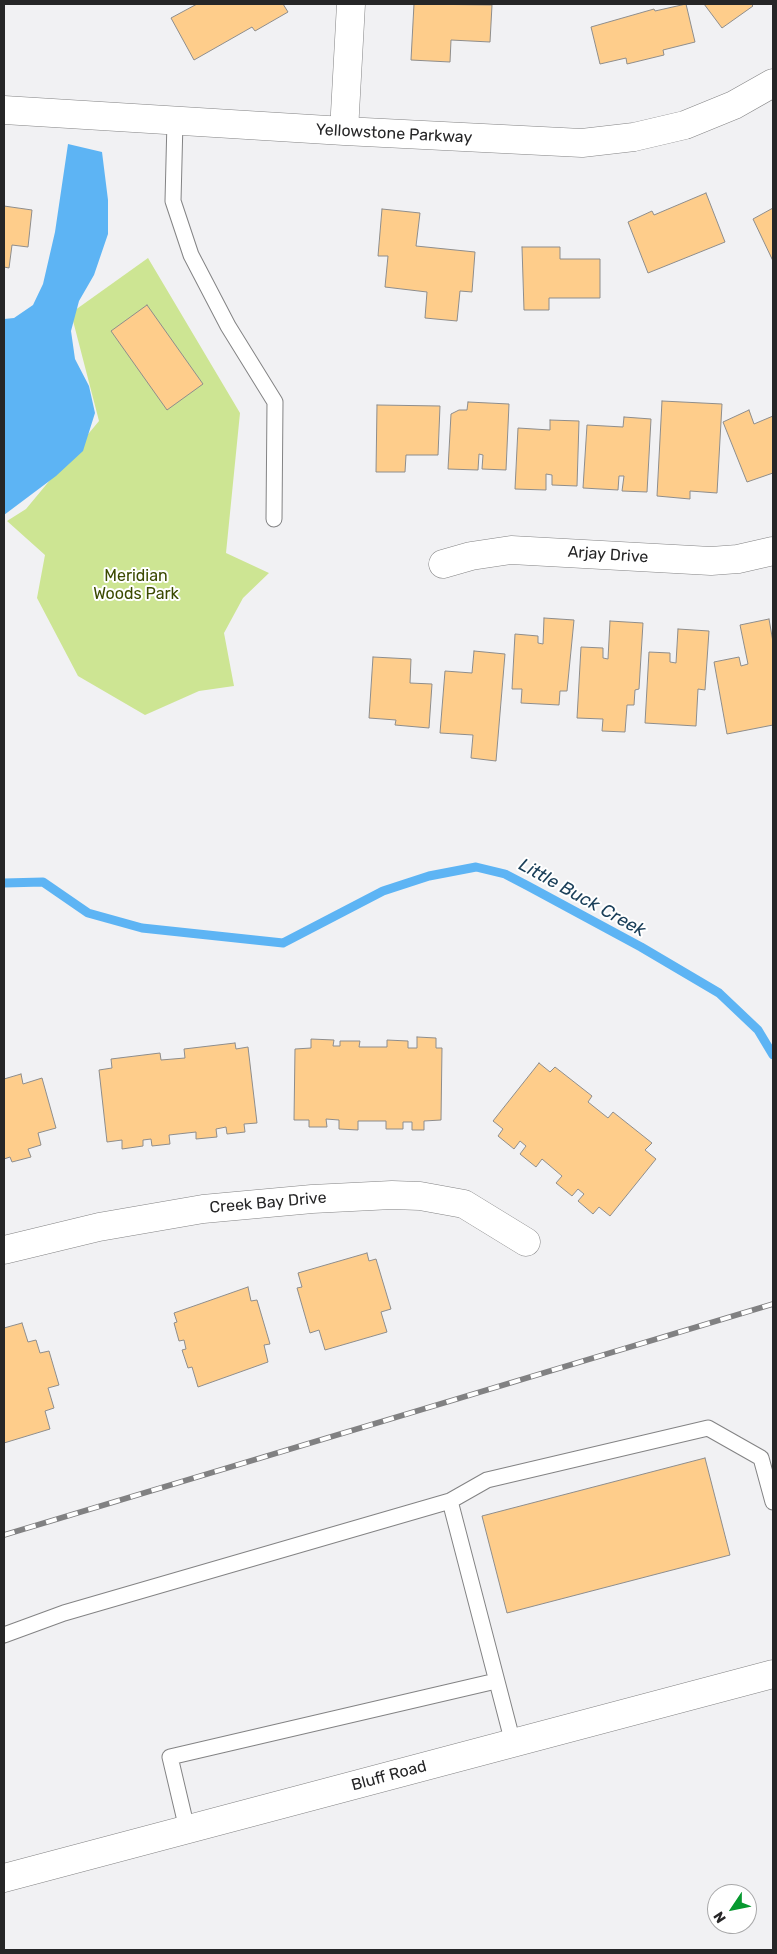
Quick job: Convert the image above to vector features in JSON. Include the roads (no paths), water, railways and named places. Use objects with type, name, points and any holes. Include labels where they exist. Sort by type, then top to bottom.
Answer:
[{"type":"street","points":[[344,131],[351,4]]},
{"type":"street","name":"Yellowstone Parkway","points":[[4,110],[556,143],[608,141],[685,124],[734,105],[773,83]]},
{"type":"street","name":"Arjay Drive","points":[[443,564],[471,556],[510,550],[711,561],[738,559],[773,551]]},
{"type":"street","name":"Creek Bay Drive","points":[[4,1250],[99,1227],[194,1211],[272,1202],[392,1195],[420,1196],[464,1204],[526,1242]]},
{"type":"street","name":"Bluff Road","points":[[4,1878],[773,1674]]},
{"type":"lane","points":[[175,121],[173,201],[191,255],[228,326],[275,402],[274,519]]},
{"type":"lane","points":[[4,1635],[64,1613],[450,1502],[487,1480],[708,1428],[761,1458],[773,1502]]},
{"type":"lane","points":[[450,1502],[513,1743]]},
{"type":"lane","points":[[187,1829],[170,1757],[496,1681]]},
{"type":"water","points":[[68,144],[102,152],[108,200],[108,234],[94,275],[79,301],[71,331],[75,359],[89,386],[95,413],[83,451],[56,476],[4,515],[4,319],[14,318],[33,305],[43,284],[55,232]]},
{"type":"waterway","name":"Little Buck Creek","points":[[4,883],[43,882],[88,913],[142,928],[283,943],[383,891],[429,876],[476,867],[505,874],[641,947],[719,993],[758,1030],[773,1055]]},
{"type":"railway","points":[[4,1535],[773,1304]]},
{"type":"park label","name":"Meridian Woods Park","points":[[136,585]]}]
